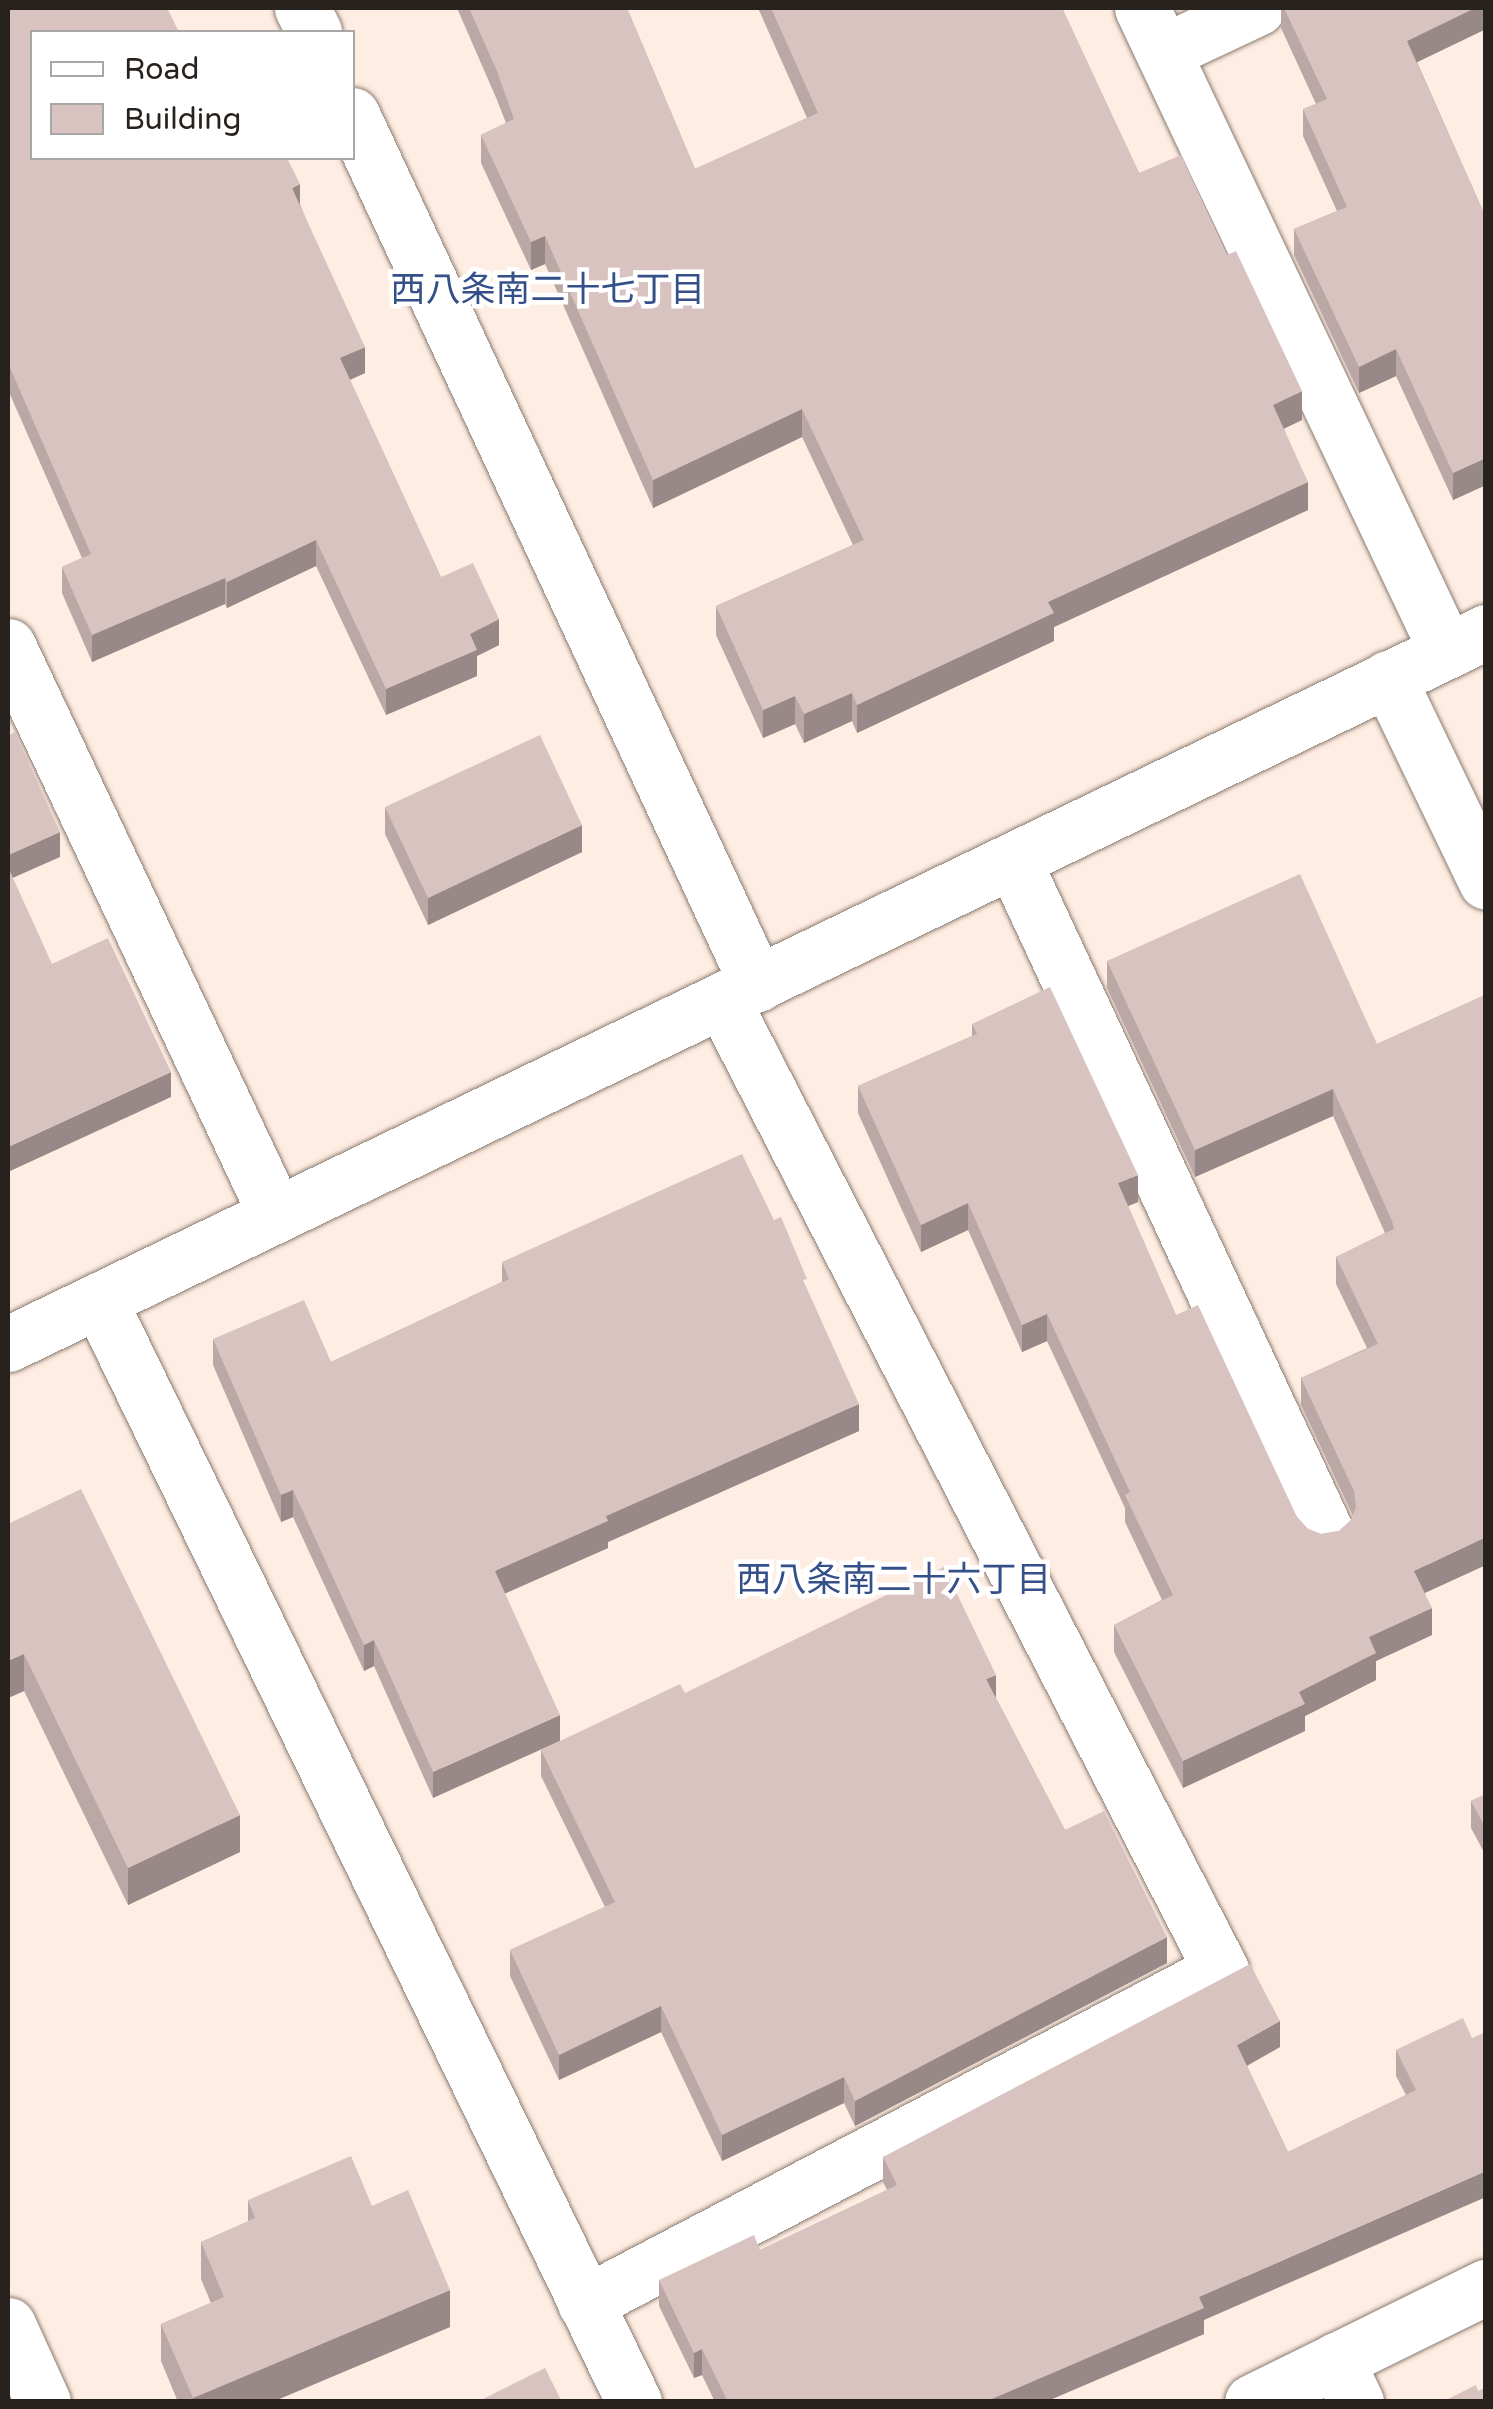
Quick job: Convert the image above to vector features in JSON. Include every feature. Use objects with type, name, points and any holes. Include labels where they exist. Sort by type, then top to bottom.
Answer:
[{"type":"street","points":[[8,1344],[1466,641],[1152,30],[1257,8]]},
{"type":"street","points":[[355,122],[740,992],[1220,1970],[585,2302]]},
{"type":"street","points":[[8,646],[276,1215]]},
{"type":"street","points":[[1388,678],[1486,882]]},
{"type":"street","points":[[1013,860],[1325,1530]]},
{"type":"street","points":[[99,1300],[634,2402]]},
{"type":"street","points":[[1252,2402],[1346,2381],[1486,2287]]},
{"type":"street","points":[[8,2325],[43,2402]]},
{"type":"building","points":[[8,8],[167,8],[178,30],[30,30],[30,160],[288,160],[300,184],[292,188],[365,347],[340,358],[441,577],[473,563],[499,619],[470,634],[477,650],[386,689],[316,540],[227,582],[225,578],[92,635],[62,567],[91,554],[8,363]]},
{"type":"building","points":[[469,8],[627,8],[695,169],[818,113],[771,8],[1062,8],[1139,173],[1181,155],[1227,255],[1236,251],[1302,391],[1273,405],[1308,482],[1048,602],[1054,613],[857,705],[852,693],[804,714],[795,696],[763,710],[716,606],[864,540],[802,409],[653,480],[545,236],[531,242],[481,135],[514,119]]},
{"type":"building","points":[[1284,8],[1475,8],[1407,41],[1483,211],[1486,209],[1486,458],[1453,473],[1396,349],[1359,367],[1294,229],[1347,207],[1303,109],[1327,99]]},
{"type":"building","points":[[15,732],[60,832],[8,855],[8,736]]},
{"type":"building","points":[[540,735],[582,825],[428,898],[385,807]]},
{"type":"building","points":[[8,867],[52,964],[108,938],[171,1072],[8,1147]]},
{"type":"building","points":[[1300,874],[1377,1044],[1486,996],[1486,1537],[1414,1571],[1432,1608],[1369,1637],[1376,1653],[1299,1692],[1305,1704],[1183,1761],[1114,1625],[1173,1595],[1047,1314],[1022,1325],[968,1203],[921,1225],[858,1086],[977,1034],[972,1024],[1050,987],[1138,1175],[1118,1183],[1176,1315],[1198,1305],[1297,1517],[1308,1529],[1321,1534],[1339,1531],[1351,1520],[1356,1507],[1354,1491],[1301,1378],[1378,1344],[1336,1257],[1394,1229],[1392,1221],[1333,1089],[1195,1150],[1107,961]]},
{"type":"building","points":[[742,1154],[774,1220],[781,1217],[807,1279],[803,1280],[859,1404],[606,1516],[608,1521],[495,1571],[560,1715],[433,1772],[374,1640],[364,1645],[293,1490],[281,1495],[213,1339],[304,1300],[331,1362],[509,1279],[502,1262]]},
{"type":"building","points":[[81,1489],[240,1815],[128,1868],[24,1654],[8,1661],[8,1524]]},
{"type":"building","points":[[944,1567],[996,1675],[986,1679],[1065,1830],[1104,1811],[1167,1937],[855,2101],[844,2077],[722,2135],[661,2006],[559,2055],[510,1950],[615,1902],[541,1750],[680,1684],[685,1693]]},
{"type":"building","points":[[1486,1794],[1486,1829],[1471,1801]]},
{"type":"building","points":[[1250,1964],[1280,2021],[1237,2045],[1288,2152],[1416,2090],[1396,2050],[1463,2018],[1472,2038],[1486,2032],[1486,2171],[1199,2297],[1204,2308],[985,2402],[728,2402],[702,2349],[694,2353],[659,2280],[754,2235],[760,2250],[897,2185],[883,2157]]},
{"type":"building","points":[[351,2156],[372,2206],[408,2190],[450,2290],[193,2398],[161,2324],[224,2297],[201,2242],[255,2218],[248,2200]]},
{"type":"building","points":[[545,2368],[562,2402],[477,2402]]},
{"type":"building","points":[[1476,2385],[1478,2391],[1486,2387],[1486,2402],[1442,2402]]},
{"type":"district","name":"西八条南二十七丁目","points":[[548,290]]},
{"type":"district","name":"西八条南二十六丁目","points":[[894,1580]]}]
